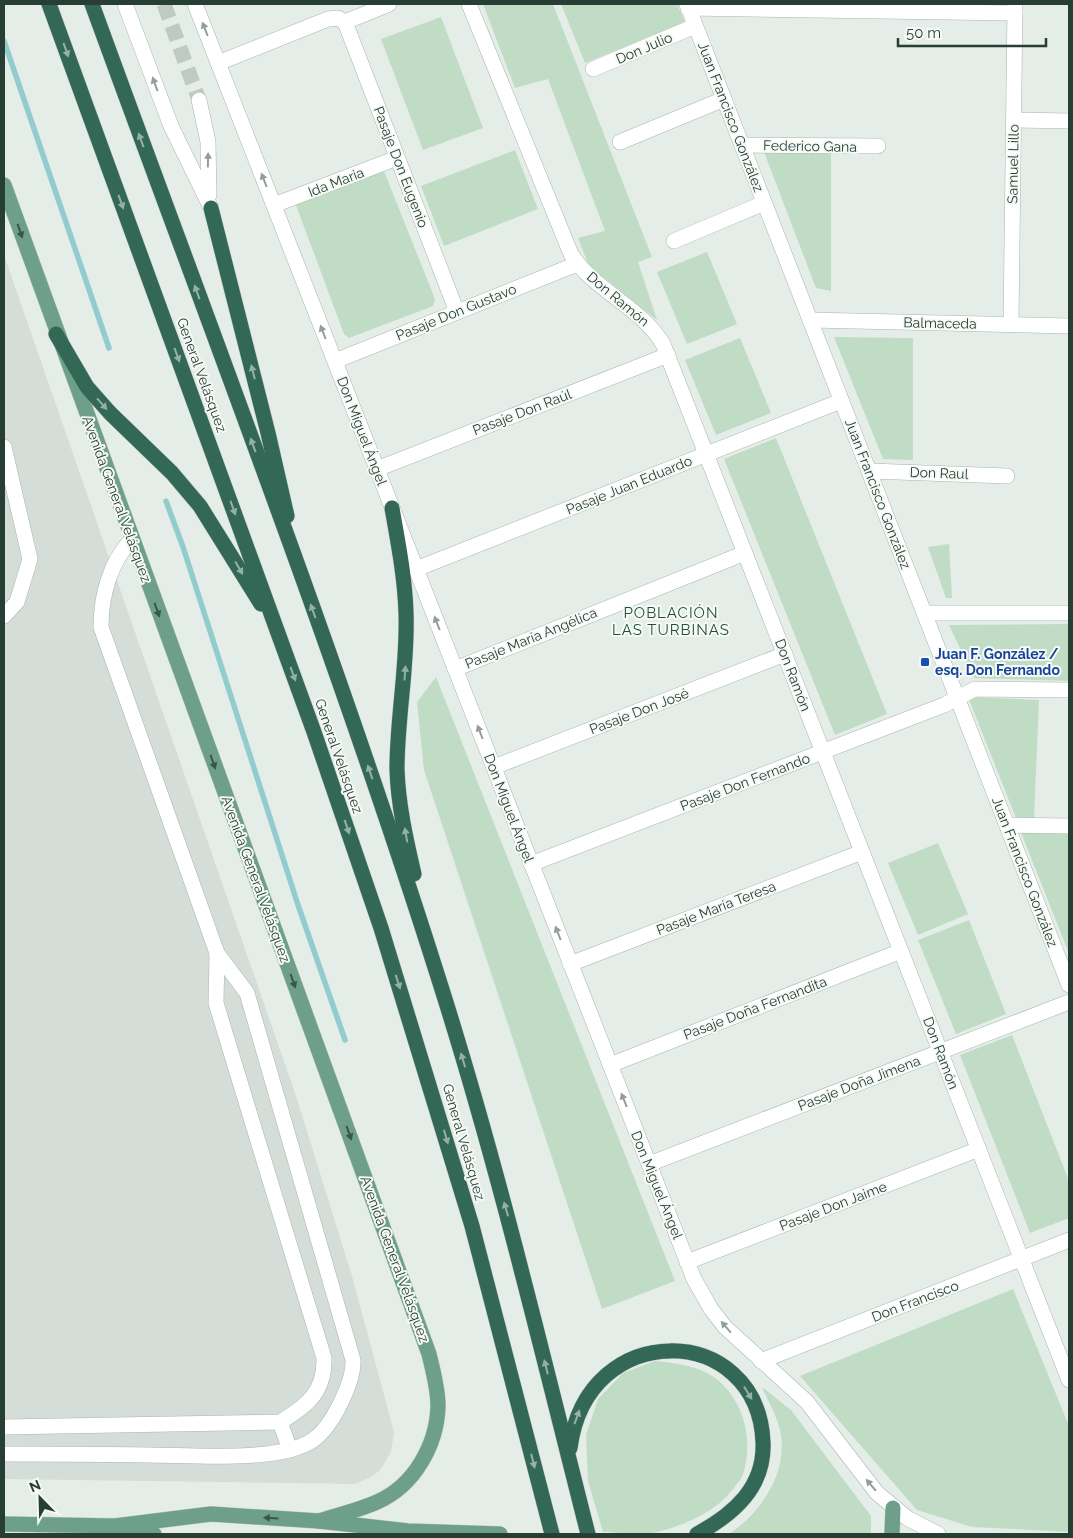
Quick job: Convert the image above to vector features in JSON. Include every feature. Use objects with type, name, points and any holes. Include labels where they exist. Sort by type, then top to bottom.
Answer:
[{"type":"highway","name":"General Velásquez","points":[[49,4],[350,835],[437,1105],[492,1301],[552,1534]]},
{"type":"highway","name":"General Velásquez","points":[[92,4],[369,767],[440,985],[511,1230],[588,1534]]},
{"type":"highway","points":[[211,208],[270,440],[294,557]]},
{"type":"highway","points":[[56,334],[87,387],[110,413],[172,474],[200,506],[276,628]]},
{"type":"highway","points":[[392,508],[401,560],[406,612],[406,669],[398,750],[399,786],[411,861],[440,985]]},
{"type":"highway","points":[[570,1465],[570,1448],[577,1416],[593,1387],[617,1366],[630,1358],[660,1351],[691,1354],[720,1365],[742,1384],[756,1407],[763,1433],[762,1460],[760,1473],[748,1496],[726,1516],[697,1534]]},
{"type":"main road","name":"Avenida General Velásquez","points":[[4,185],[56,334],[422,1331],[434,1377],[437,1392],[436,1422],[426,1452],[413,1473],[394,1492],[378,1502],[319,1521]]},
{"type":"main road","points":[[892,1534],[893,1508]]},
{"type":"main road","points":[[4,1524],[115,1526],[211,1514],[319,1521],[408,1531],[500,1534]]},
{"type":"main road","points":[[115,1526],[154,1534]]},
{"type":"street","points":[[125,4],[171,126],[211,208]]},
{"type":"street","name":"Don Miguel Ángel","points":[[195,4],[687,1262],[712,1309],[740,1343],[813,1408],[863,1476],[893,1508],[938,1534]]},
{"type":"street","points":[[218,63],[328,19],[338,18],[345,22],[389,4]]},
{"type":"street","name":"Don Ramón","points":[[469,4],[567,246],[577,264],[649,324],[668,354],[1069,1380]]},
{"type":"street","points":[[688,6],[1015,8]]},
{"type":"street","name":"Juan Francisco González","points":[[688,6],[1007,825],[1064,960],[1069,985]]},
{"type":"street","name":"Samuel Lillo","points":[[1011,324],[1015,8]]},
{"type":"street","name":"Pasaje Don Eugenio","points":[[345,22],[457,312]]},
{"type":"street","name":"Don Julio","points":[[593,69],[696,26]]},
{"type":"street","points":[[620,142],[724,99]]},
{"type":"street","points":[[199,100],[208,142],[211,208]]},
{"type":"street","points":[[1014,120],[1069,121]]},
{"type":"street","name":"Federico Gana","points":[[742,145],[878,146]]},
{"type":"street","name":"Ida Maria","points":[[274,205],[397,158]]},
{"type":"street","points":[[674,241],[764,203]]},
{"type":"street","name":"Pasaje Don Gustavo","points":[[335,361],[577,264]]},
{"type":"street","name":"Balmaceda","points":[[810,320],[1069,326]]},
{"type":"street","name":"Pasaje Don Raúl","points":[[377,469],[668,354]]},
{"type":"street","name":"Pasaje Juan Eduardo","points":[[416,569],[841,401]]},
{"type":"street","points":[[4,447],[30,559],[17,602],[4,616]]},
{"type":"street","name":"Don Raul","points":[[870,471],[1007,476]]},
{"type":"street","points":[[4,1454],[248,1455],[290,1450],[313,1440],[325,1428],[349,1388],[354,1372],[354,1360],[247,993],[217,953],[101,627],[101,603],[119,552],[132,539]]},
{"type":"street","name":"Pasaje María Angélica","points":[[455,668],[746,553]]},
{"type":"street","points":[[924,613],[1069,613]]},
{"type":"street","name":"Pasaje Don José","points":[[494,768],[785,654]]},
{"type":"street","name":"Pasaje Don Fernando","points":[[531,864],[944,705],[975,689],[1069,690]]},
{"type":"street","points":[[1007,825],[1069,826]]},
{"type":"street","name":"Pasaje María Teresa","points":[[570,964],[862,852]]},
{"type":"street","name":"Pasaje Doña Fernandita","points":[[610,1065],[901,951]]},
{"type":"street","points":[[4,1427],[280,1422],[299,1410],[314,1396],[322,1382],[324,1358],[216,1003],[217,953]]},
{"type":"street","name":"Pasaje Doña Jimena","points":[[649,1164],[1069,1002]]},
{"type":"street","name":"Pasaje Don Jaime","points":[[687,1262],[979,1149]]},
{"type":"street","name":"Don Francisco","points":[[761,1361],[1069,1240]]},
{"type":"street","points":[[280,1422],[290,1450]]},
{"type":"shaded area","points":[[4,255],[296,1096],[352,1276],[394,1432],[391,1452],[381,1469],[373,1476],[355,1484],[4,1479]]},
{"type":"green space","points":[[483,4],[553,4],[652,257],[638,262],[657,320],[589,266],[578,238],[605,231],[548,79],[515,88]]},
{"type":"green space","points":[[561,4],[677,4],[685,22],[585,63]]},
{"type":"green space","points":[[441,17],[483,128],[423,150],[381,39]]},
{"type":"green space","points":[[515,150],[538,209],[444,246],[421,186]]},
{"type":"green space","points":[[764,152],[831,152],[831,291],[816,288]]},
{"type":"green space","points":[[384,171],[435,299],[433,306],[349,338],[344,334],[296,205]]},
{"type":"green space","points":[[707,252],[737,324],[687,344],[657,272]]},
{"type":"green space","points":[[834,337],[913,338],[913,460],[883,459]]},
{"type":"green space","points":[[740,338],[771,413],[716,435],[685,360]]},
{"type":"green space","points":[[776,438],[887,714],[835,735],[724,459]]},
{"type":"green space","points":[[949,544],[952,598],[946,598],[928,547]]},
{"type":"green space","points":[[1069,624],[1069,681],[974,678],[949,625]]},
{"type":"green space","points":[[436,677],[675,1281],[602,1309],[424,770],[417,702]]},
{"type":"green space","points":[[968,697],[1039,700],[1034,818],[1016,818]]},
{"type":"green space","points":[[1020,830],[1069,832],[1069,951],[1068,951]]},
{"type":"green space","points":[[938,843],[968,914],[918,935],[888,863]]},
{"type":"green space","points":[[969,920],[1006,1014],[956,1034],[918,940]]},
{"type":"green space","points":[[1012,1035],[1069,1181],[1069,1218],[1030,1233],[960,1055]]},
{"type":"green space","points":[[1013,1289],[1069,1426],[1069,1532],[972,1527],[917,1510],[800,1376]]},
{"type":"green space","points":[[655,1361],[701,1370],[719,1381],[729,1392],[743,1417],[746,1431],[747,1446],[743,1474],[722,1501],[707,1512],[689,1521],[647,1534],[603,1532],[588,1481],[586,1435],[598,1399],[623,1373]]},
{"type":"green space","points":[[762,1387],[791,1410],[871,1516],[871,1534],[729,1534],[741,1525],[762,1502],[777,1475],[782,1445],[780,1430],[775,1414]]},
{"type":"waterway","points":[[4,41],[109,348]]},
{"type":"waterway","points":[[166,501],[183,547],[298,905],[345,1040]]},
{"type":"tunnel","points":[[164,4],[199,100]]},
{"type":"place","name":"Juan F. González / esq. Don Fernando","points":[[925,662]]},
{"type":"district","name":"POBLACIÓN LAS TURBINAS","points":[[671,622]]}]
